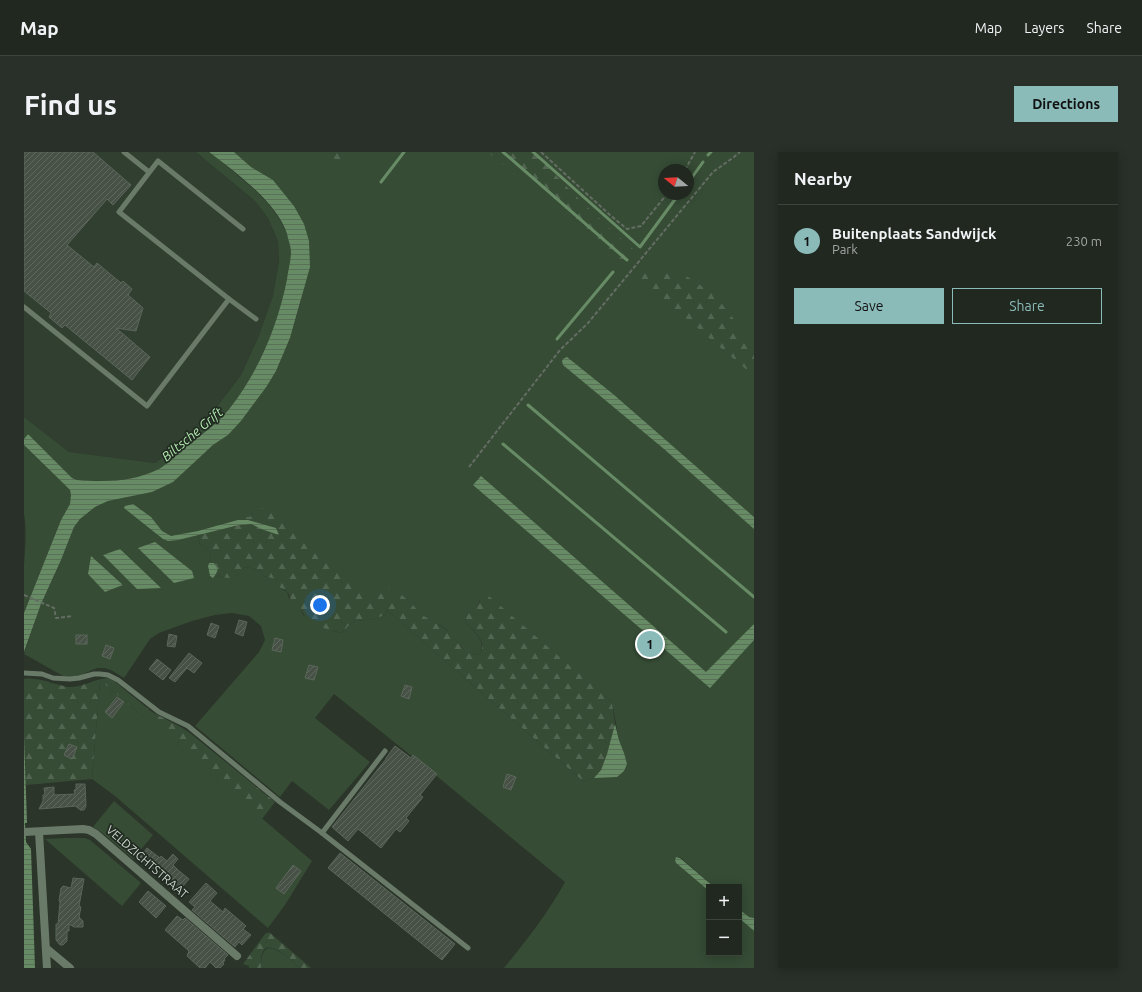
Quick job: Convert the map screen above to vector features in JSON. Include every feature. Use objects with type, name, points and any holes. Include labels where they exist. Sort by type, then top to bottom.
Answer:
[{"type":"street","name":"VELDZICHTSTRAAT","points":[[26,832],[83,829],[89,830],[96,834],[237,956]]},
{"type":"street","points":[[39,832],[47,968]]},
{"type":"street","points":[[46,948],[70,968]]},
{"type":"lane","points":[[124,152],[150,172]]},
{"type":"lane","points":[[243,229],[158,161],[119,212],[256,319]]},
{"type":"lane","points":[[24,307],[146,406],[229,299]]},
{"type":"lane","points":[[24,673],[42,674],[53,678],[70,679],[100,674],[108,675],[118,680],[159,712],[188,726],[280,802],[322,833],[468,948]]},
{"type":"lane","points":[[322,833],[385,751]]},
{"type":"path","points":[[541,152],[627,229],[641,226],[661,200]]},
{"type":"path","points":[[688,164],[695,152]]},
{"type":"path","points":[[469,467],[560,350],[588,323],[713,172],[740,152]]},
{"type":"path","points":[[24,595],[54,608],[56,618],[73,616]]},
{"type":"shaded area","points":[[24,152],[196,152],[255,201],[268,218],[278,241],[279,261],[273,296],[258,338],[241,375],[216,408],[175,449],[155,463],[69,452],[24,417]]},
{"type":"shaded area","points":[[209,152],[234,152],[251,167],[273,180],[294,206],[304,224],[309,241],[310,267],[290,338],[276,371],[267,386],[241,421],[228,435],[213,445],[173,482],[152,492],[108,501],[95,507],[80,519],[74,527],[41,604],[24,652],[24,613],[61,520],[70,504],[71,495],[70,490],[24,445],[24,439],[28,434],[72,478],[77,480],[99,481],[129,479],[159,469],[214,425],[230,408],[250,379],[273,330],[283,296],[291,259],[291,250],[287,234],[282,222],[265,199],[254,188]]},
{"type":"shaded area","points":[[567,357],[613,394],[754,517],[754,529],[664,449],[563,365],[563,359]]},
{"type":"shaded area","points":[[481,476],[706,672],[754,624],[754,640],[710,688],[473,485]]},
{"type":"shaded area","points":[[133,504],[151,517],[162,531],[171,536],[198,531],[238,520],[248,520],[276,528],[279,535],[251,524],[239,525],[178,540],[168,541],[163,539],[124,508],[125,506]]},
{"type":"shaded area","points":[[155,542],[192,571],[194,578],[174,583],[138,548]]},
{"type":"shaded area","points":[[120,549],[161,588],[137,589],[103,555]]},
{"type":"shaded area","points":[[91,556],[123,585],[105,592],[88,574]]},
{"type":"shaded area","points":[[209,563],[214,563],[218,569],[213,578],[210,576],[208,566]]},
{"type":"shaded area","points":[[615,724],[627,764],[624,771],[617,777],[594,778],[601,770]]},
{"type":"shaded area","points":[[24,733],[27,823],[25,823],[26,842],[31,849],[35,968],[24,968]]},
{"type":"shaded area","points":[[676,857],[680,858],[710,884],[706,884],[706,888],[676,863]]},
{"type":"shaded area","points":[[742,911],[749,917],[754,918],[754,931],[742,921]]},
{"type":"green space","points":[[196,152],[211,153],[250,185],[266,201],[284,227],[291,248],[291,256],[282,302],[276,321],[261,359],[251,377],[229,409],[201,436],[185,447],[167,464],[150,473],[129,479],[109,481],[77,480],[72,478],[28,434],[24,439],[24,417],[69,452],[155,463],[175,449],[216,408],[241,375],[258,338],[273,296],[279,261],[278,241],[268,218],[255,201]]},
{"type":"green space","points":[[234,152],[754,152],[754,918],[749,917],[742,911],[742,884],[711,884],[680,857],[676,857],[675,860],[676,863],[706,888],[706,956],[742,956],[742,921],[754,931],[754,968],[504,968],[544,916],[565,882],[334,694],[315,718],[370,762],[329,810],[292,781],[280,797],[195,726],[259,652],[265,640],[261,626],[249,616],[232,613],[215,615],[192,621],[159,633],[150,639],[124,678],[111,670],[104,668],[97,668],[72,677],[63,676],[24,654],[41,604],[74,527],[80,519],[95,507],[108,501],[152,492],[196,460],[213,445],[228,435],[241,421],[267,386],[276,371],[290,338],[301,300],[294,206],[273,180],[251,167]],"holes":[[[253,513],[319,550],[372,597],[406,599],[424,616],[446,629],[464,649],[468,652],[479,655],[482,645],[481,641],[465,621],[467,614],[477,608],[480,599],[612,702],[619,740],[624,753],[597,778],[584,782],[387,610],[385,615],[374,619],[356,621],[351,623],[342,633],[336,632],[303,615],[300,607],[289,598],[287,592],[282,589],[275,579],[264,576],[260,571],[248,567],[242,568],[237,575],[222,577],[216,574],[213,578],[210,576],[208,566],[211,555],[205,547],[200,545],[198,538],[202,533],[227,526],[249,517]],[[103,555],[161,588],[137,588]],[[91,557],[123,585],[105,592]]]},
{"type":"green space","points":[[327,152],[356,152],[344,167]]},
{"type":"green space","points":[[488,152],[536,152],[560,180],[586,206],[640,255],[626,271]]},
{"type":"green space","points":[[653,269],[672,269],[688,277],[715,295],[736,322],[747,342],[754,348],[754,376],[635,275]]},
{"type":"green space","points":[[24,445],[70,490],[72,495],[70,504],[61,520],[24,613],[26,533],[24,514]]},
{"type":"green space","points":[[271,508],[372,596],[381,584],[401,594],[424,616],[452,634],[461,647],[475,655],[479,655],[482,650],[481,641],[476,632],[465,621],[467,614],[478,605],[482,590],[612,702],[615,724],[601,770],[594,778],[584,782],[387,610],[385,615],[374,619],[351,623],[342,633],[329,630],[310,622],[299,607],[292,602],[287,592],[279,587],[275,579],[264,576],[260,571],[248,567],[243,568],[237,575],[231,578],[225,578],[216,574],[218,569],[214,563],[209,563],[211,555],[205,547],[200,545],[198,538],[202,533],[218,525],[229,525],[237,517],[249,517],[258,509]]},
{"type":"green space","points":[[108,678],[114,681],[152,712],[190,733],[275,802],[262,819],[100,680],[92,779],[26,785],[24,679],[42,680],[73,687],[98,680]]},
{"type":"green space","points":[[100,680],[312,861],[285,905],[268,928],[115,796],[92,779]]},
{"type":"green space","points":[[114,801],[153,835],[133,859],[93,827]]},
{"type":"green space","points":[[85,838],[90,840],[141,883],[122,906],[45,839]]},
{"type":"green space","points":[[269,932],[311,968],[300,968],[273,948],[265,949],[263,951],[261,968],[249,968],[249,966],[243,964],[265,934]]},
{"type":"green space","points":[[268,948],[281,952],[300,968],[261,968],[261,959],[264,951]]},
{"type":"building","points":[[24,152],[93,152],[131,185],[113,205],[107,199],[67,245],[94,267],[97,263],[121,283],[123,281],[132,289],[128,295],[143,308],[136,331],[116,328],[150,357],[132,380],[65,325],[62,328],[49,317],[51,313],[24,291]]},
{"type":"building","points":[[239,620],[247,622],[243,636],[235,633]]},
{"type":"building","points":[[211,623],[219,626],[215,638],[207,635]]},
{"type":"building","points":[[169,634],[177,636],[175,647],[167,646]]},
{"type":"building","points":[[76,635],[87,635],[87,644],[76,644]]},
{"type":"building","points":[[275,638],[283,640],[281,652],[272,650]]},
{"type":"building","points":[[106,645],[114,648],[110,659],[102,656]]},
{"type":"building","points":[[189,653],[202,663],[194,673],[187,668],[175,682],[169,678]]},
{"type":"building","points":[[157,659],[171,670],[163,680],[149,669]]},
{"type":"building","points":[[309,665],[318,667],[314,680],[305,678]]},
{"type":"building","points":[[405,685],[412,687],[409,699],[401,696]]},
{"type":"building","points":[[117,697],[124,702],[112,718],[105,712]]},
{"type":"building","points":[[69,744],[77,747],[72,759],[64,755]]},
{"type":"building","points":[[395,746],[411,758],[413,755],[437,774],[420,795],[423,797],[406,818],[409,821],[400,832],[396,829],[381,848],[358,829],[348,841],[332,827]]},
{"type":"building","points":[[507,774],[516,777],[511,790],[503,787]]},
{"type":"building","points":[[76,784],[85,784],[86,806],[84,810],[80,810],[77,806],[39,809],[43,801],[43,795],[45,795],[44,788],[54,787],[54,795],[75,794],[74,790],[76,790]]},
{"type":"building","points":[[147,848],[160,858],[161,856],[167,861],[173,854],[178,859],[173,865],[189,879],[178,892],[144,863],[145,861],[140,857]]},
{"type":"building","points":[[340,853],[455,944],[442,960],[328,868]]},
{"type":"building","points":[[293,865],[301,871],[284,894],[276,888]]},
{"type":"building","points":[[73,878],[84,879],[79,906],[81,907],[79,917],[83,921],[83,927],[74,927],[69,924],[67,941],[63,945],[60,945],[56,940],[56,924],[58,924],[61,888],[63,886],[71,888]]},
{"type":"building","points":[[206,883],[217,893],[210,901],[223,912],[225,908],[246,926],[243,929],[251,935],[242,945],[239,942],[235,947],[192,910],[195,907],[189,902]]},
{"type":"building","points":[[148,891],[166,906],[156,918],[139,902]]},
{"type":"building","points":[[177,916],[183,920],[185,918],[228,955],[224,959],[224,964],[220,968],[216,968],[210,962],[205,968],[200,968],[187,956],[189,951],[165,930]]},
{"type":"waterway","points":[[381,182],[404,152]]},
{"type":"waterway","points":[[503,152],[627,260]]},
{"type":"waterway","points":[[533,152],[640,247],[675,200]]},
{"type":"waterway","points":[[708,155],[711,152]]},
{"type":"waterway","points":[[694,175],[703,162]]},
{"type":"waterway","points":[[557,339],[613,272]]},
{"type":"waterway","points":[[528,405],[754,597]]},
{"type":"waterway","points":[[503,444],[726,632]]},
{"type":"place","name":"Buitenplaats Sandwijck","points":[[650,644]]},
{"type":"water label","name":"Biltsche Grift","points":[[192,434]]}]
